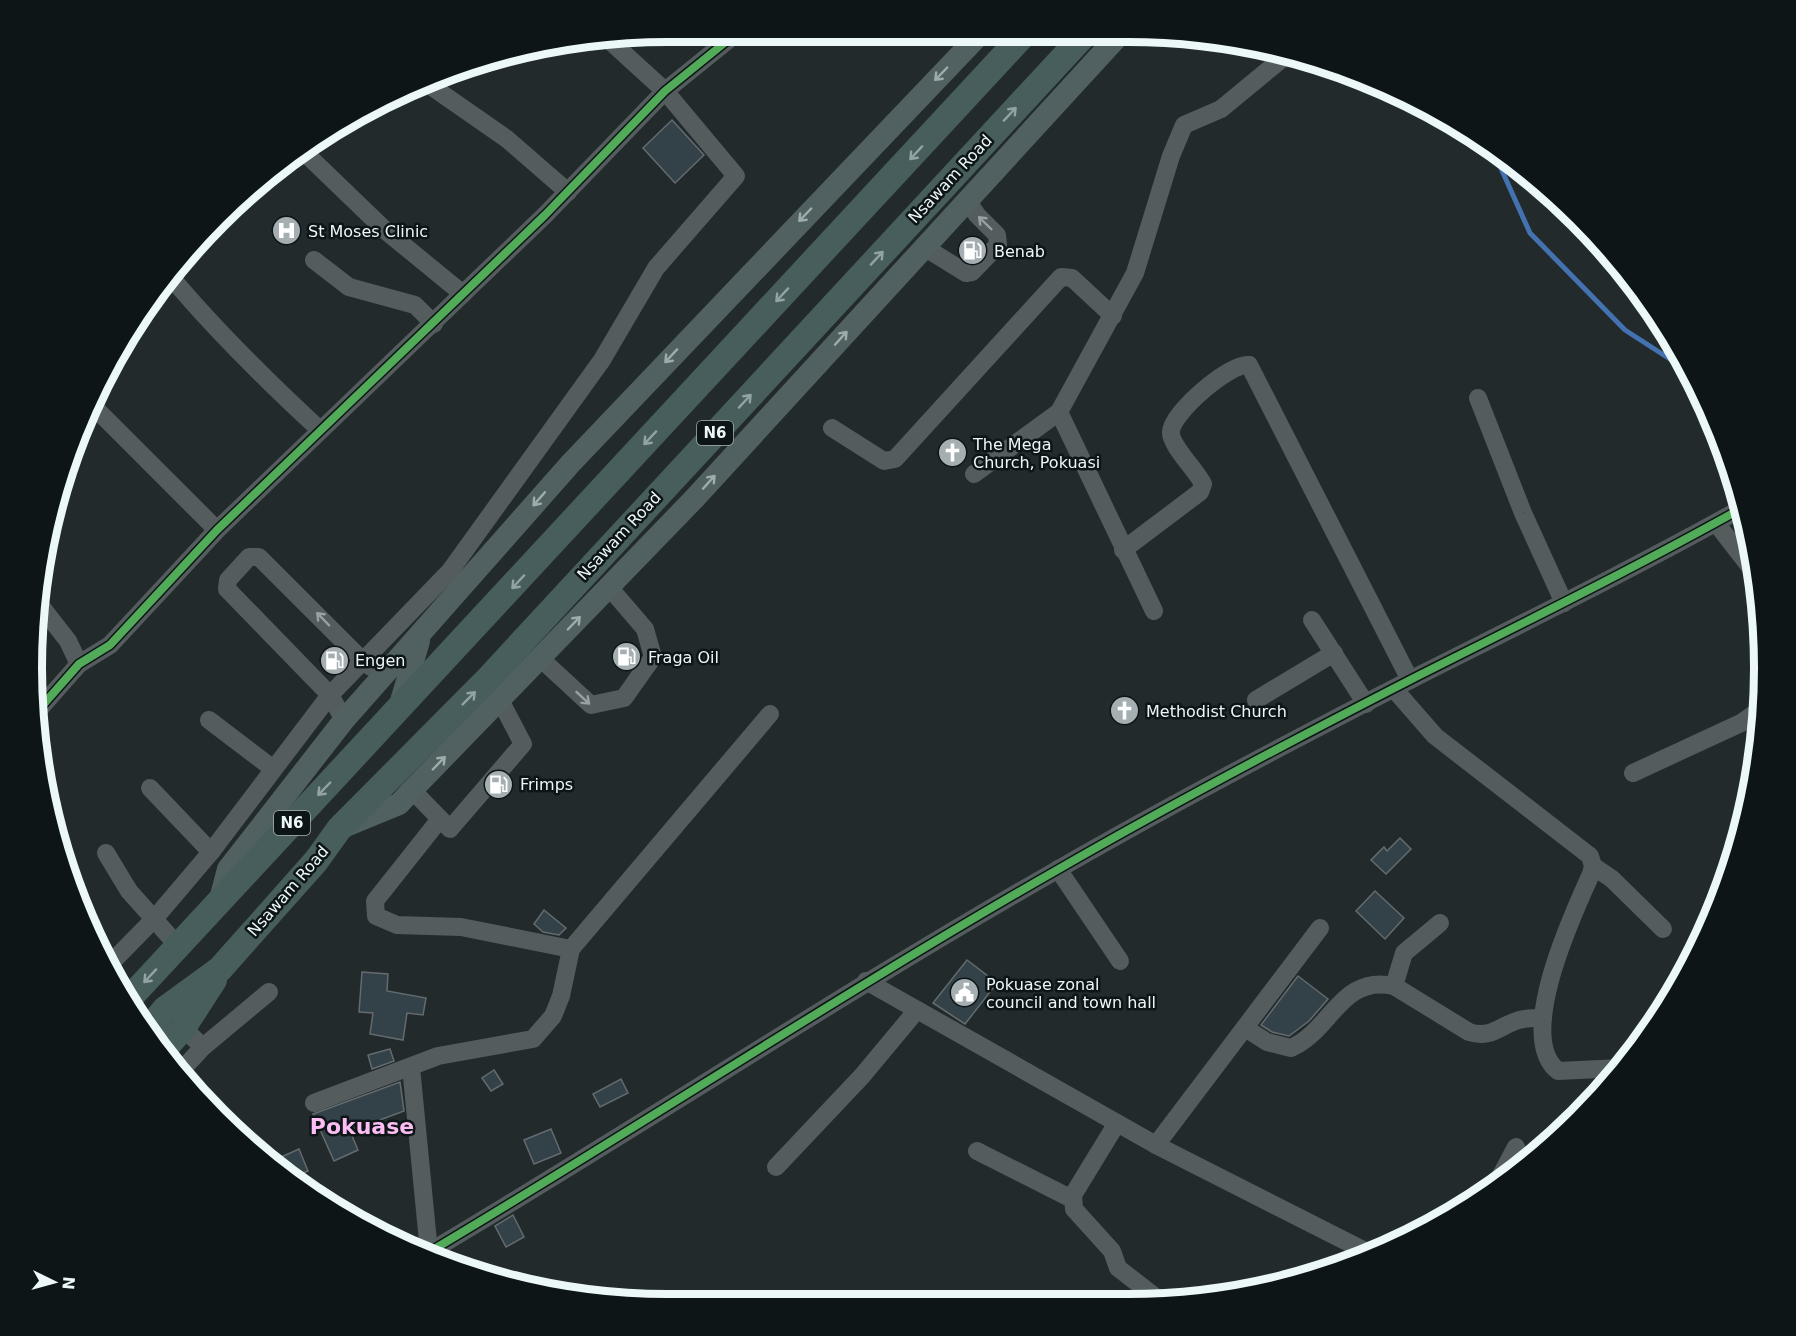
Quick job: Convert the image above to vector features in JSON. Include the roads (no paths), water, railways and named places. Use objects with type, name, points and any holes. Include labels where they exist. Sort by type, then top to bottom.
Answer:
[{"type":"highway","name":"N6","points":[[134,994],[1017,42]]},
{"type":"highway","name":"Nsawam Road","points":[[153,1023],[165,1009],[220,969],[316,861],[339,829],[486,681],[1078,42]]},
{"type":"highway","points":[[168,1045],[183,1028],[220,969]]},
{"type":"main road","points":[[220,900],[228,869],[344,720],[571,463],[972,42]]},
{"type":"main road","points":[[339,829],[399,804],[694,499],[1113,42]]},
{"type":"main road","points":[[399,708],[421,633]]},
{"type":"street","points":[[43,705],[79,664],[110,645],[217,530],[434,324],[568,192],[665,91],[726,42]]},
{"type":"street","points":[[115,959],[155,918],[212,852],[272,768],[330,695],[450,571],[602,360],[656,268],[736,176],[665,91],[614,44]]},
{"type":"street","points":[[974,474],[1059,412],[1135,273],[1171,156],[1184,125],[1221,109],[1279,60]]},
{"type":"street","points":[[434,88],[507,139],[568,192]]},
{"type":"street","points":[[308,156],[386,231],[463,294]]},
{"type":"street","points":[[924,247],[966,273],[972,272],[998,245],[997,235],[976,214],[967,200]]},
{"type":"street","points":[[314,260],[349,287],[415,305],[434,324]]},
{"type":"street","points":[[832,428],[884,461],[896,459],[1060,277],[1072,278],[1113,316]]},
{"type":"street","points":[[175,282],[258,373],[320,430]]},
{"type":"street","points":[[1123,550],[1200,492],[1203,484],[1173,440],[1171,429],[1182,410],[1217,379],[1240,364],[1249,365],[1410,680]]},
{"type":"street","points":[[1478,398],[1523,513],[1564,603]]},
{"type":"street","points":[[98,411],[217,530]]},
{"type":"street","points":[[1059,412],[1154,611]]},
{"type":"street","points":[[435,1249],[547,1182],[866,981],[1058,868],[1410,680],[1564,603],[1734,512]]},
{"type":"street","points":[[1716,523],[1744,560]]},
{"type":"street","points":[[344,720],[330,695],[227,589],[228,580],[249,557],[259,557],[363,661],[385,675]]},
{"type":"street","points":[[540,658],[591,705],[624,698],[653,657],[645,629],[609,587]]},
{"type":"street","points":[[45,611],[68,641],[79,664]]},
{"type":"street","points":[[1312,620],[1366,704]]},
{"type":"street","points":[[1256,700],[1334,653]]},
{"type":"street","points":[[1394,689],[1435,736],[1590,856],[1593,866],[1554,964],[1543,1018],[1547,1057],[1558,1071],[1609,1069]]},
{"type":"street","points":[[412,790],[450,829],[523,744],[500,700]]},
{"type":"street","points":[[314,1103],[438,1056],[533,1039],[545,1028],[561,996],[571,949],[770,714]]},
{"type":"street","points":[[1633,773],[1741,723],[1752,715]]},
{"type":"street","points":[[209,720],[272,768]]},
{"type":"street","points":[[150,788],[212,852]]},
{"type":"street","points":[[440,819],[375,901],[376,916],[397,925],[461,927],[571,949]]},
{"type":"street","points":[[106,853],[129,891],[178,946]]},
{"type":"street","points":[[1593,866],[1612,879],[1664,929]]},
{"type":"street","points":[[1058,868],[1120,961]]},
{"type":"street","points":[[1394,986],[1404,953],[1440,923]]},
{"type":"street","points":[[1156,1145],[1320,928]]},
{"type":"street","points":[[866,981],[1156,1145],[1361,1249]]},
{"type":"street","points":[[1245,1028],[1267,1042],[1291,1048],[1304,1039],[1352,993],[1364,986],[1381,983],[1394,986],[1469,1032],[1480,1035],[1491,1034],[1521,1019],[1543,1018]]},
{"type":"street","points":[[185,1066],[202,1047],[269,992]]},
{"type":"street","points":[[776,1167],[862,1076],[917,1011]]},
{"type":"street","points":[[183,1028],[202,1047]]},
{"type":"street","points":[[411,1067],[426,1245]]},
{"type":"street","points":[[1117,1123],[1072,1199],[1074,1209],[1112,1251],[1118,1268],[1151,1293]]},
{"type":"street","points":[[1506,1167],[1516,1147]]},
{"type":"street","points":[[977,1151],[1072,1199]]},
{"type":"waterway","points":[[1499,164],[1530,233],[1625,330],[1673,361]]},
{"type":"place","name":"St Moses Clinic","points":[[287,231]]},
{"type":"place","name":"Benab","points":[[973,251]]},
{"type":"place","name":"The Mega Church, Pokuasi","points":[[952,453]]},
{"type":"place","name":"Fraga Oil","points":[[627,657]]},
{"type":"place","name":"Engen","points":[[334,660]]},
{"type":"place","name":"Methodist Church","points":[[1125,711]]},
{"type":"place","name":"Frimps","points":[[499,784]]},
{"type":"place","name":"Pokuase zonal council and town hall","points":[[965,993]]},
{"type":"district","name":"Pokuase","points":[[362,1126]]}]
